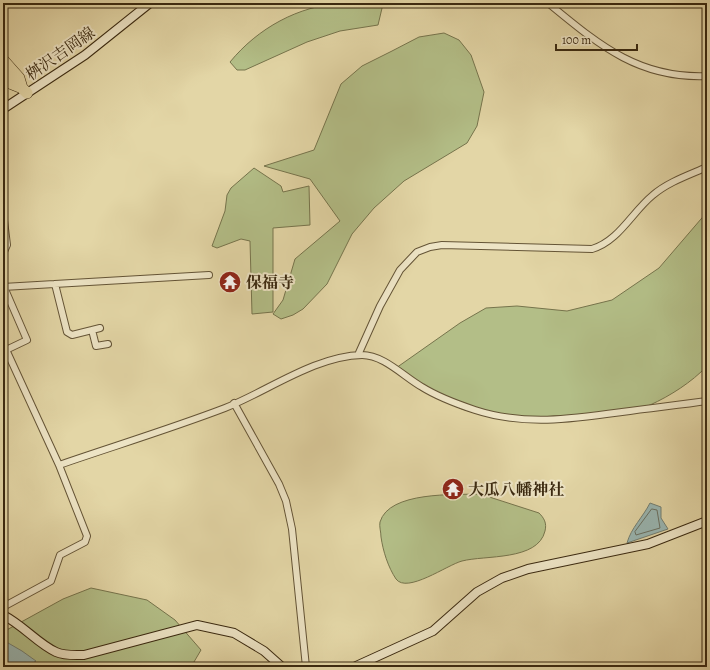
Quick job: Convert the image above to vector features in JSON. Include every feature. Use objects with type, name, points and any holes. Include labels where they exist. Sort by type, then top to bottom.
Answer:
[{"type":"highway","points":[[3,60],[19,78],[25,91]]},
{"type":"highway","points":[[3,74],[12,84],[25,91]]},
{"type":"street","name":"桝沢吉岡線","points":[[3,109],[25,91],[84,55],[150,3]]},
{"type":"street","points":[[548,3],[590,37],[628,62],[664,74],[707,76]]},
{"type":"street","points":[[358,355],[380,306],[400,270],[417,252],[430,247],[442,245],[555,249],[596,248],[607,243],[658,191],[707,167]]},
{"type":"street","points":[[3,212],[7,245],[3,254]]},
{"type":"street","points":[[6,350],[27,340],[4,287],[209,275]]},
{"type":"street","points":[[55,284],[67,332],[72,335],[100,328]]},
{"type":"street","points":[[92,330],[96,346],[108,344]]},
{"type":"street","points":[[3,343],[59,465],[87,536],[82,544],[60,555],[51,581],[3,607]]},
{"type":"street","points":[[59,465],[234,403],[325,362],[358,355],[377,358],[432,393],[474,410],[493,415],[520,419],[547,421],[707,401]]},
{"type":"street","points":[[234,403],[276,477],[286,501],[292,529],[306,667]]},
{"type":"street","points":[[354,667],[433,631],[477,592],[502,578],[528,569],[648,544],[707,521]]},
{"type":"street","points":[[3,615],[20,624],[57,652],[70,656],[84,655],[197,625],[234,633],[264,652],[282,667]]},
{"type":"green space","points":[[342,3],[383,4],[378,25],[340,31],[307,42],[245,70],[237,70],[230,62],[253,39],[280,21],[310,9]]},
{"type":"green space","points":[[444,33],[459,40],[471,55],[484,92],[477,126],[467,143],[404,181],[374,208],[352,234],[327,284],[303,309],[293,315],[281,319],[273,314],[283,300],[295,259],[340,221],[310,179],[264,166],[314,150],[341,84],[362,66],[419,37]]},
{"type":"green space","points":[[254,168],[281,186],[283,192],[309,186],[310,225],[273,228],[273,312],[252,314],[250,241],[241,239],[217,248],[212,246],[225,211],[227,195],[231,188]]},
{"type":"green space","points":[[707,212],[707,366],[688,383],[658,401],[631,412],[586,419],[537,421],[514,419],[472,412],[452,405],[432,394],[396,368],[460,323],[486,308],[517,306],[567,311],[612,300],[659,268]]},
{"type":"green space","points":[[480,494],[539,513],[544,519],[546,526],[540,541],[532,548],[522,552],[497,557],[462,561],[418,581],[401,583],[396,579],[386,559],[381,537],[380,522],[386,512],[396,505],[409,500],[424,497]]},
{"type":"green space","points":[[91,588],[147,600],[175,620],[201,650],[191,667],[3,667],[3,632],[63,599]]},
{"type":"water","points":[[650,503],[661,507],[661,518],[668,529],[627,543],[631,532]]},
{"type":"water","points":[[3,640],[36,661],[27,667],[3,667]]},
{"type":"waterway","points":[[631,667],[646,663],[668,667]]},
{"type":"place","name":"保福寺","points":[[230,282]]},
{"type":"place","name":"大瓜八幡神社","points":[[453,489]]}]
